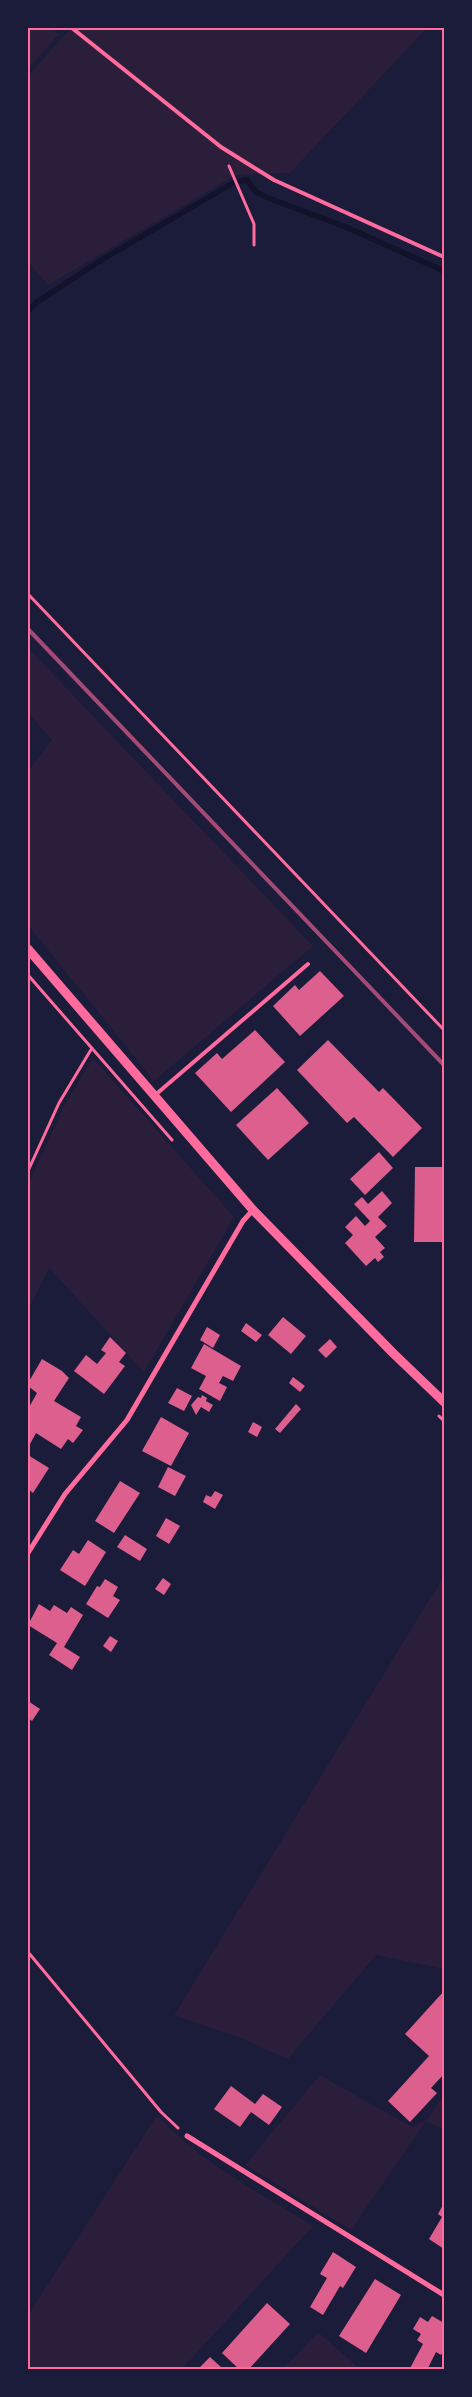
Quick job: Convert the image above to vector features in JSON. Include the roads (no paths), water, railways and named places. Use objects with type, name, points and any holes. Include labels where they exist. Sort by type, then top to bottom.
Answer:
[{"type":"street","points":[[28,949],[253,1210],[393,1353],[444,1402]]},
{"type":"street","points":[[28,1553],[66,1494],[127,1420],[243,1221],[253,1210]]},
{"type":"street","points":[[187,2136],[444,2295]]},
{"type":"lane","points":[[72,28],[221,148],[274,180],[444,257]]},
{"type":"lane","points":[[154,1096],[308,964]]},
{"type":"waterway","points":[[240,181],[247,180],[256,192],[266,197],[346,227],[444,271]]},
{"type":"waterway","points":[[28,311],[37,302],[103,259],[233,183]]},
{"type":"railway","points":[[28,629],[444,1065]]}]
